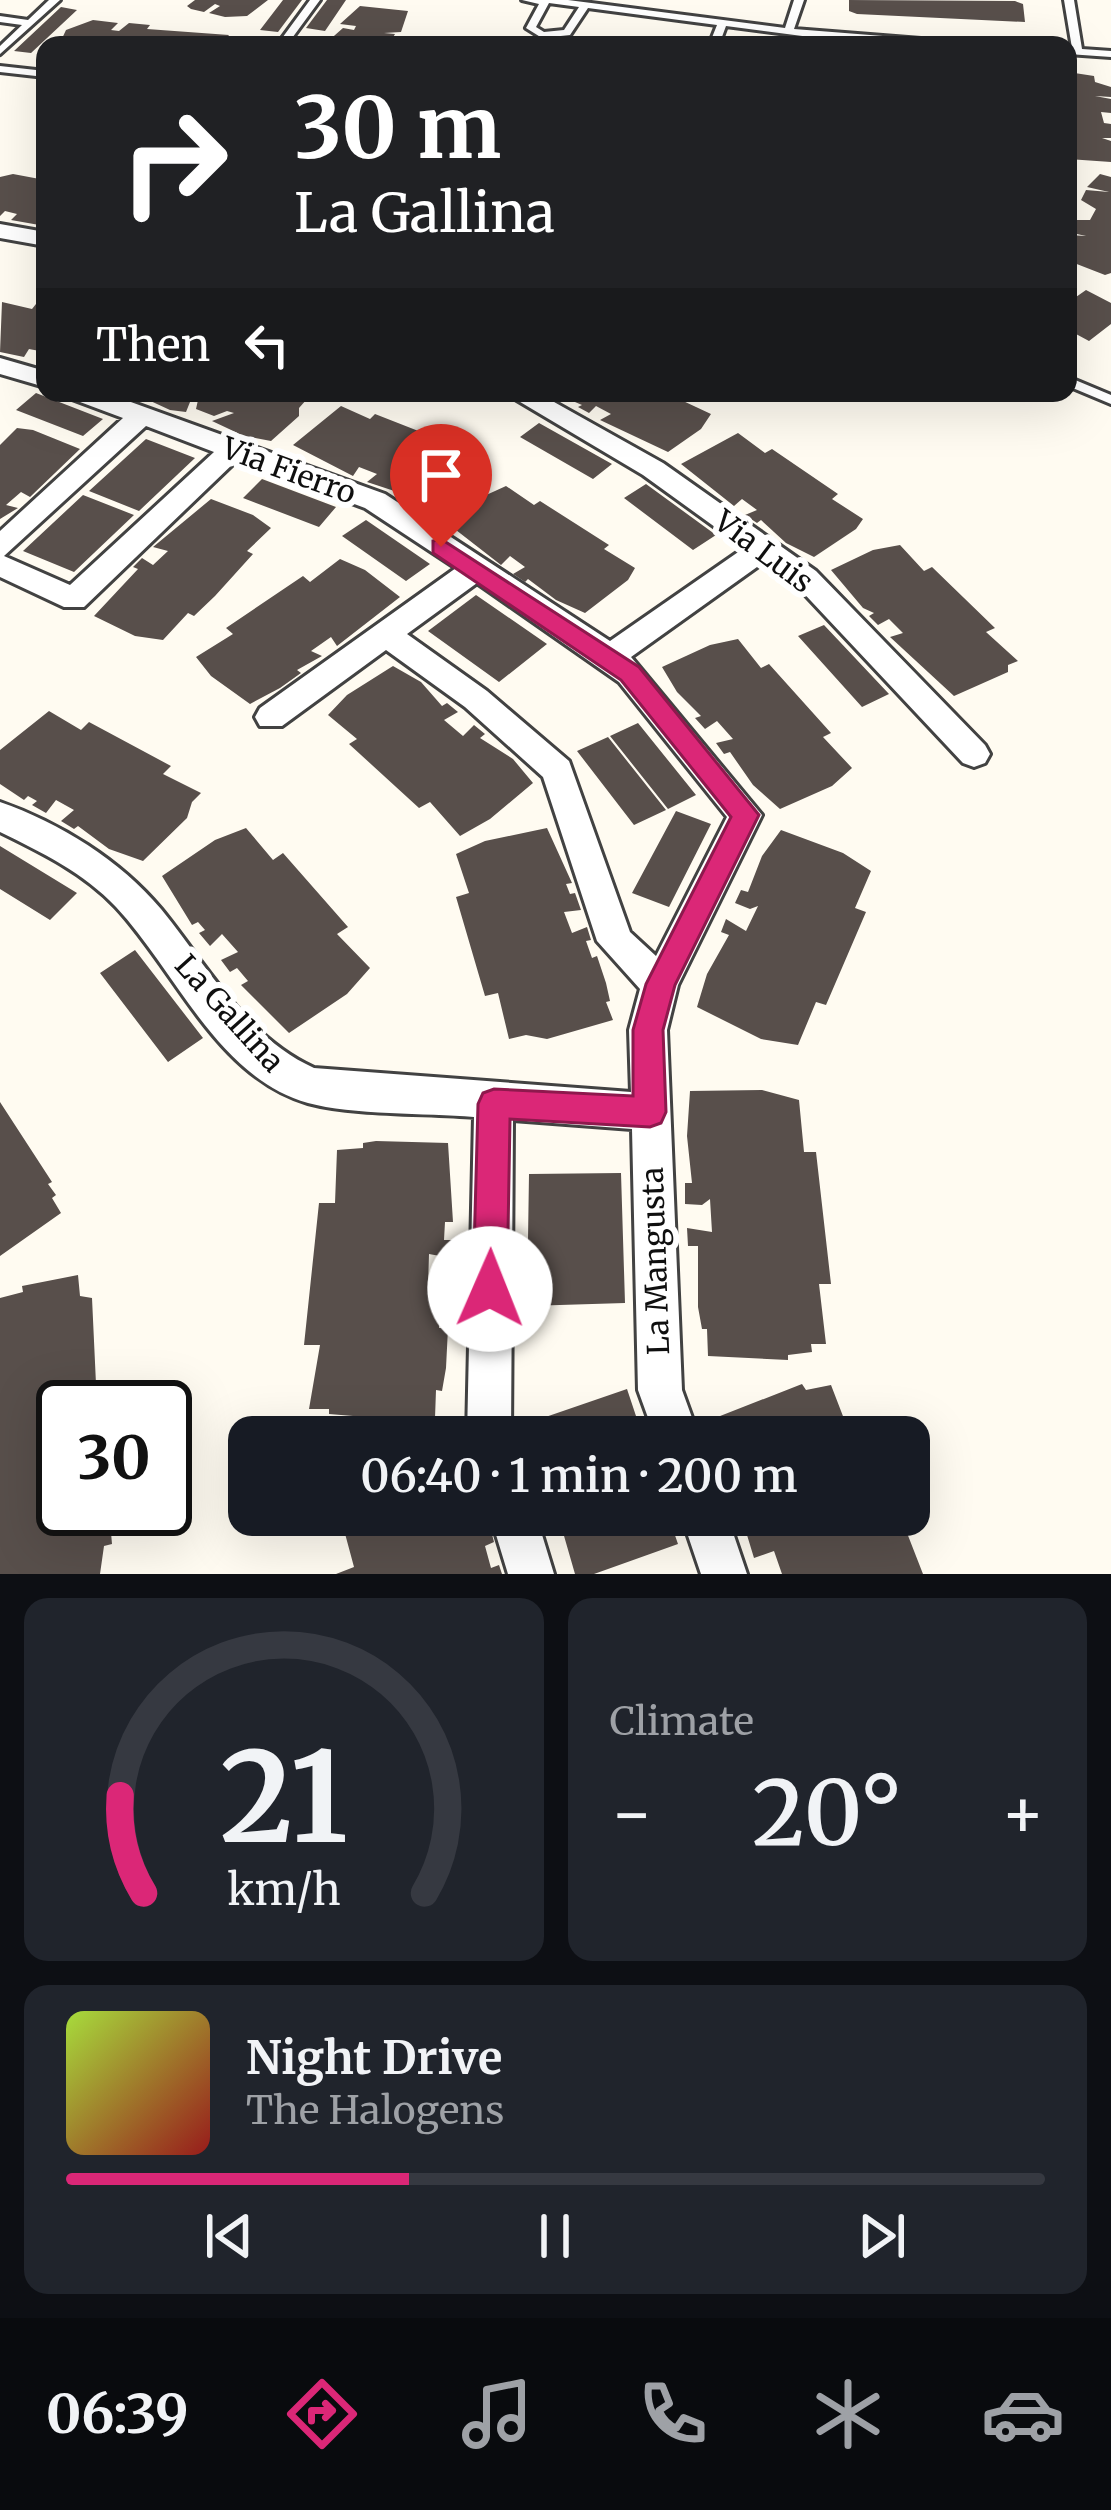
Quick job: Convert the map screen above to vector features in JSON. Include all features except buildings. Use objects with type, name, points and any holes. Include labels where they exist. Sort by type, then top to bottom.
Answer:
[{"type":"street","points":[[0,231],[36,237]]},
{"type":"street","points":[[0,366],[36,377]]},
{"type":"street","name":"Via Fierro","points":[[104,402],[375,501],[610,656],[746,815]]},
{"type":"street","name":"Via Luis","points":[[534,402],[653,470],[806,578],[974,754]]},
{"type":"street","points":[[0,547],[141,416]]},
{"type":"street","points":[[0,566],[74,599],[232,448]]},
{"type":"street","points":[[610,656],[764,548]]},
{"type":"street","points":[[271,717],[474,570]]},
{"type":"street","points":[[387,635],[476,699],[557,770],[615,941],[661,984]]},
{"type":"street","name":"La Mangusta","points":[[669,1416],[660,1390],[648,1030],[661,984],[746,815]]},
{"type":"street","name":"La Gallina","points":[[0,816],[67,851],[116,884],[256,1052],[291,1080],[311,1086],[494,1104],[650,1112]]},
{"type":"street","points":[[490,1416],[494,1104]]},
{"type":"street","points":[[519,1536],[531,1574]]},
{"type":"street","points":[[711,1536],[724,1574]]},
{"type":"lane","points":[[0,51],[55,0]]},
{"type":"lane","points":[[289,36],[315,0]]},
{"type":"lane","points":[[527,0],[841,36]]},
{"type":"lane","points":[[788,32],[799,0]]},
{"type":"lane","points":[[1069,0],[1072,36]]},
{"type":"lane","points":[[546,1],[531,25],[542,35],[567,32],[584,7]]},
{"type":"lane","points":[[0,19],[29,23]]},
{"type":"lane","points":[[718,36],[722,25]]},
{"type":"lane","points":[[1077,52],[1111,54]]},
{"type":"lane","points":[[0,69],[36,73]]},
{"type":"lane","points":[[1077,385],[1111,400]]},
{"type":"route","points":[[441,547],[610,656],[746,815],[661,984],[648,1030],[650,1112],[494,1104],[490,1289]]}]
